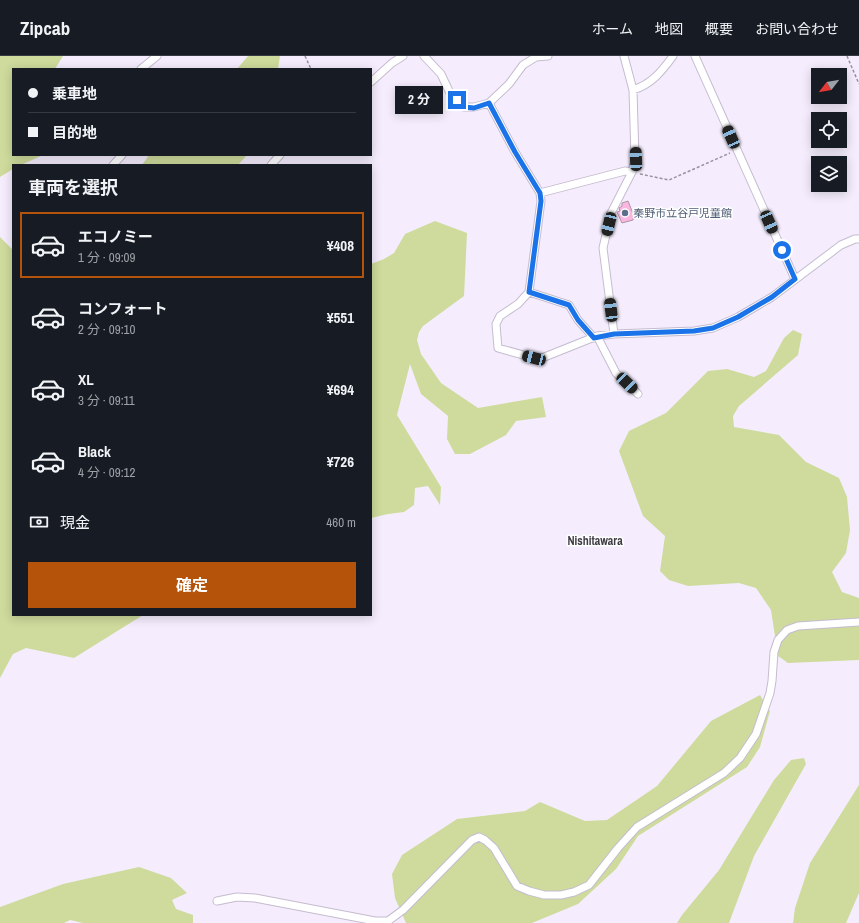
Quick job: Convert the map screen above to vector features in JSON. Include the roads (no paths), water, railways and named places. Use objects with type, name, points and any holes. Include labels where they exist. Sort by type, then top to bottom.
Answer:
[{"type":"street","points":[[142,68],[158,56]]},
{"type":"street","points":[[372,81],[388,66],[403,56]]},
{"type":"street","points":[[424,56],[441,74],[450,94],[464,107],[474,108],[489,103],[509,84],[523,65],[536,57],[548,56]]},
{"type":"street","points":[[614,334],[604,248],[611,213],[632,172],[636,159],[633,90],[624,56]]},
{"type":"street","points":[[633,90],[642,87],[659,74],[673,56]]},
{"type":"street","points":[[695,56],[795,279]]},
{"type":"street","points":[[489,103],[515,152],[540,193],[541,201],[529,292],[518,304],[500,316],[496,324],[498,348],[534,358],[542,358],[596,337],[614,334],[694,331],[713,328],[738,317],[772,297],[841,245],[855,239],[859,239]]},
{"type":"street","points":[[114,164],[121,156]]},
{"type":"street","points":[[272,164],[279,156]]},
{"type":"street","points":[[540,193],[625,171],[632,172]]},
{"type":"street","points":[[529,292],[569,305],[578,320],[596,337],[616,373],[638,394]]},
{"type":"street","points":[[217,901],[237,897],[255,898],[375,921],[388,920],[403,910],[472,840],[479,838],[485,840],[494,848],[517,886],[544,895],[561,895],[574,892],[589,885],[618,848],[637,827],[724,773],[740,758],[756,734],[770,693],[774,652],[778,640],[786,630],[798,626],[859,622]]},
{"type":"place","name":"秦野市立谷戸児童館","points":[[625,213]]},
{"type":"district","name":"Nishitawara","points":[[595,541]]}]
